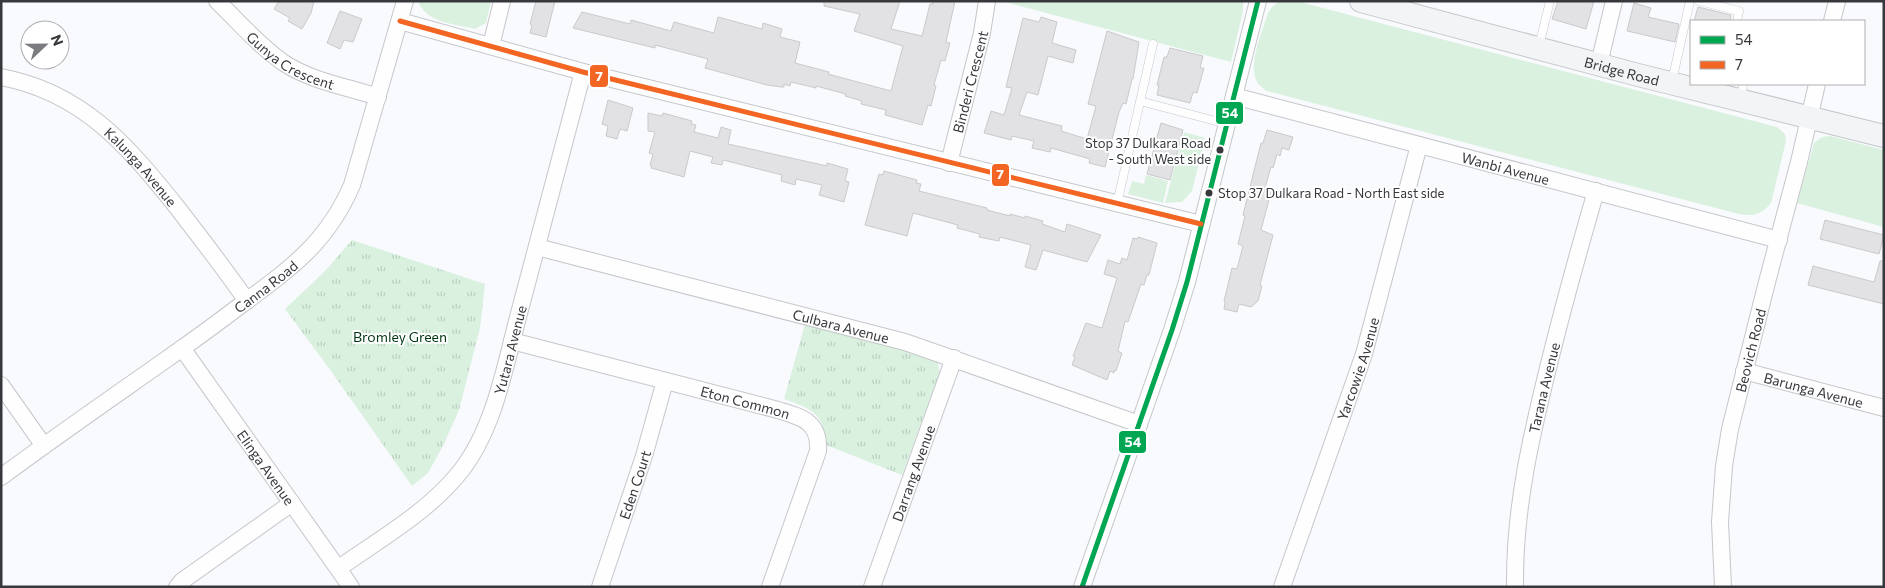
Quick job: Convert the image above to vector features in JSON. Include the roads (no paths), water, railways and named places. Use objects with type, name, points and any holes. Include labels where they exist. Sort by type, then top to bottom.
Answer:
[{"type":"main road","name":"Bridge Road","points":[[1361,1],[1671,83],[1742,92],[1809,117],[1884,136]]},
{"type":"street","name":"Gunya Crescent","points":[[217,1],[257,40],[286,64],[318,78],[378,96]]},
{"type":"street","name":"Canna Road","points":[[1,477],[247,301],[305,255],[332,223],[352,185],[405,1]]},
{"type":"street","points":[[491,46],[502,1]]},
{"type":"street","name":"Binderi Crescent","points":[[949,163],[987,8],[987,1]]},
{"type":"street","points":[[1082,587],[1184,292],[1258,1]]},
{"type":"street","points":[[1599,64],[1614,1]]},
{"type":"street","points":[[1832,20],[1837,1]]},
{"type":"street","points":[[400,21],[583,72],[1201,224]]},
{"type":"street","name":"Yutara Avenue","points":[[339,568],[418,512],[443,491],[462,470],[489,420],[512,341],[583,72]]},
{"type":"street","name":"Kalunga Avenue","points":[[1,78],[31,84],[66,100],[84,111],[120,142],[199,236],[247,301]]},
{"type":"street","name":"Beovich Road","points":[[1723,587],[1720,522],[1724,466],[1730,428],[1799,162],[1817,85]]},
{"type":"street","name":"Wanbi Avenue","points":[[1234,96],[1778,240]]},
{"type":"street","name":"Yarcowie Avenue","points":[[1282,587],[1364,354],[1419,145]]},
{"type":"street","name":"Tarana Avenue","points":[[1515,587],[1520,498],[1532,433],[1574,265],[1596,191]]},
{"type":"street","name":"Culbara Avenue","points":[[537,247],[905,342],[1139,424]]},
{"type":"street","name":"Eton Common","points":[[512,341],[798,416],[809,422],[816,432],[818,451],[770,587]]},
{"type":"street","name":"Elinga Avenue","points":[[182,348],[351,587]]},
{"type":"street","name":"Darrang Avenue","points":[[872,587],[954,358]]},
{"type":"street","name":"Barunga Avenue","points":[[1744,371],[1884,408]]},
{"type":"street","name":"Eden Court","points":[[600,587],[635,484],[665,381]]},
{"type":"street","points":[[1,385],[44,446]]},
{"type":"street","points":[[177,587],[182,581],[292,504]]},
{"type":"lane","points":[[1538,48],[1550,1]]},
{"type":"lane","points":[[1671,83],[1690,1]]},
{"type":"lane","points":[[1700,1],[1739,11],[1737,20]]},
{"type":"lane","points":[[1118,204],[1153,44]]},
{"type":"lane","points":[[1140,101],[1227,124]]},
{"type":"place","name":"Stop 37 Dulkara Road - South West side","points":[[1220,150]]},
{"type":"place","name":"Stop 37 Dulkara Road - North East side","points":[[1209,193]]},
{"type":"park label","name":"Bromley Green","points":[[400,336]]}]
